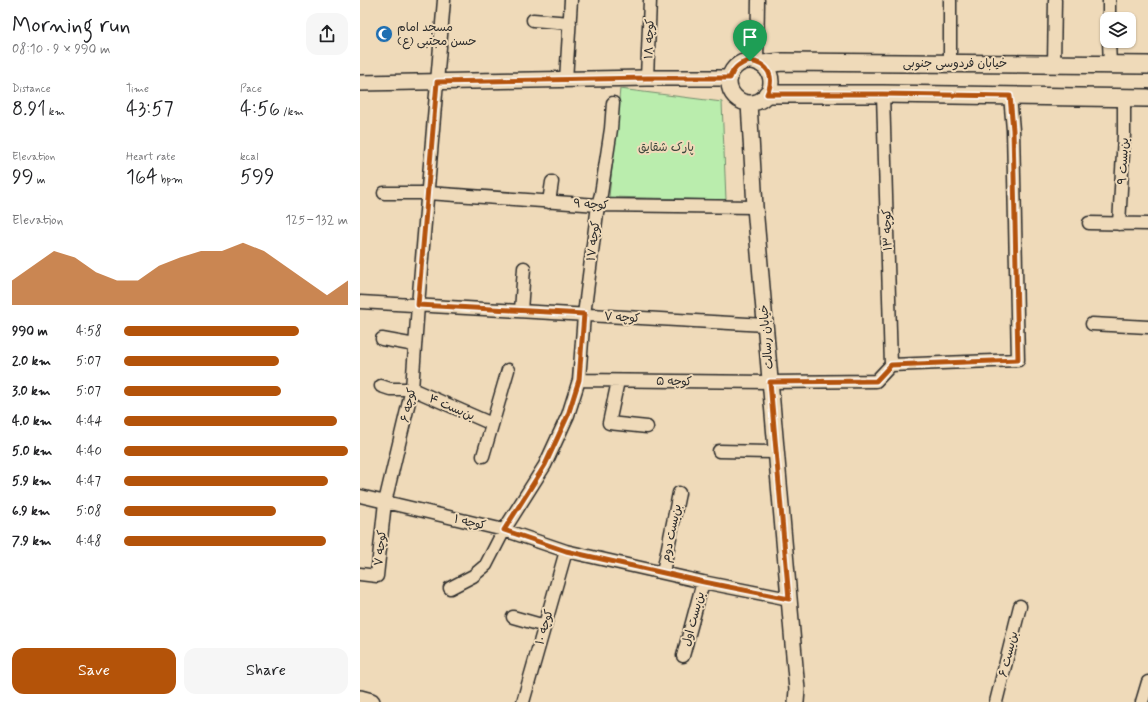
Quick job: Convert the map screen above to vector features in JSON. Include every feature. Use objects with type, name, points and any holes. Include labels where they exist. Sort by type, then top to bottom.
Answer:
[{"type":"main road","name":"خیابان فردوسی جنوبی","points":[[760,63],[1148,65]]},
{"type":"main road","points":[[767,94],[883,94],[1148,98]]},
{"type":"main road","points":[[360,699],[371,702]]},
{"type":"street","name":"کوچه ۶","points":[[385,502],[412,389],[444,0]]},
{"type":"street","points":[[566,80],[571,0]]},
{"type":"street","name":"کوچه ۱۸","points":[[647,78],[650,0]]},
{"type":"street","points":[[758,0],[760,63]]},
{"type":"street","points":[[950,0],[950,63]]},
{"type":"street","points":[[1054,64],[1055,0]]},
{"type":"street","points":[[1109,0],[1109,12]]},
{"type":"street","points":[[533,20],[570,23]]},
{"type":"street","points":[[1109,48],[1110,65]]},
{"type":"street","points":[[750,61],[760,63],[768,70],[771,78],[771,87],[767,94],[756,102],[749,103],[736,97],[730,85],[732,71],[743,62],[750,61]]},
{"type":"street","points":[[360,83],[730,78]]},
{"type":"street","name":"کوچه ۱۳","points":[[883,94],[891,365]]},
{"type":"street","points":[[891,365],[1018,360],[1013,130],[1010,96]]},
{"type":"street","name":"بن‌بست ۹","points":[[1119,224],[1124,135],[1124,97]]},
{"type":"street","name":"خیابان رسالت","points":[[749,103],[754,206],[798,698]]},
{"type":"street","name":"کوچه ۱۷","points":[[450,588],[473,576],[486,565],[504,530],[545,465],[568,415],[579,380],[584,314],[598,205],[611,129],[613,104]]},
{"type":"street","points":[[549,202],[552,182]]},
{"type":"street","points":[[384,193],[428,193]]},
{"type":"street","name":"کوچه ۹","points":[[428,193],[598,205],[754,206]]},
{"type":"street","points":[[1089,223],[1148,224]]},
{"type":"street","points":[[521,311],[524,268]]},
{"type":"street","name":"کوچه ۷","points":[[360,302],[765,325]]},
{"type":"street","points":[[1092,324],[1148,327]]},
{"type":"street","points":[[382,339],[415,345]]},
{"type":"street","name":"کوچه ۵","points":[[579,380],[770,382],[876,381],[891,365]]},
{"type":"street","points":[[483,456],[508,370]]},
{"type":"street","points":[[618,381],[609,423],[647,427]]},
{"type":"street","points":[[381,386],[390,389],[412,389]]},
{"type":"street","name":"بن‌بست ۴","points":[[412,389],[492,424]]},
{"type":"street","points":[[719,451],[776,452]]},
{"type":"street","name":"بن‌بست دوم","points":[[663,572],[679,493]]},
{"type":"street","name":"کوچه ۱","points":[[360,496],[504,530],[566,551],[704,582],[789,599]]},
{"type":"street","name":"کوچه ۷","points":[[360,574],[376,576],[385,502]]},
{"type":"street","name":"کوچه ۱۰","points":[[523,702],[566,551]]},
{"type":"street","name":"بن‌بست اول","points":[[683,656],[704,582]]},
{"type":"street","name":"بن‌بست ۶","points":[[996,702],[1020,606]]},
{"type":"street","points":[[512,617],[545,626]]},
{"type":"street","points":[[1142,702],[1148,682]]},
{"type":"green space","name":"پارک شقایق","points":[[620,89],[722,102],[726,200],[609,197]]},
{"type":"place","name":"مسجد امام حسن مجتبی (ع)","points":[[384,34]]},
{"type":"route","points":[[750,61],[762,64],[768,70],[771,78],[771,87],[767,94],[1010,96],[1013,130],[1018,360],[891,365],[876,381],[770,382],[789,599],[704,582],[566,551],[504,530],[545,465],[568,415],[579,380],[584,314],[418,305],[437,82],[730,78],[732,71],[737,66],[743,62],[750,61]]}]
